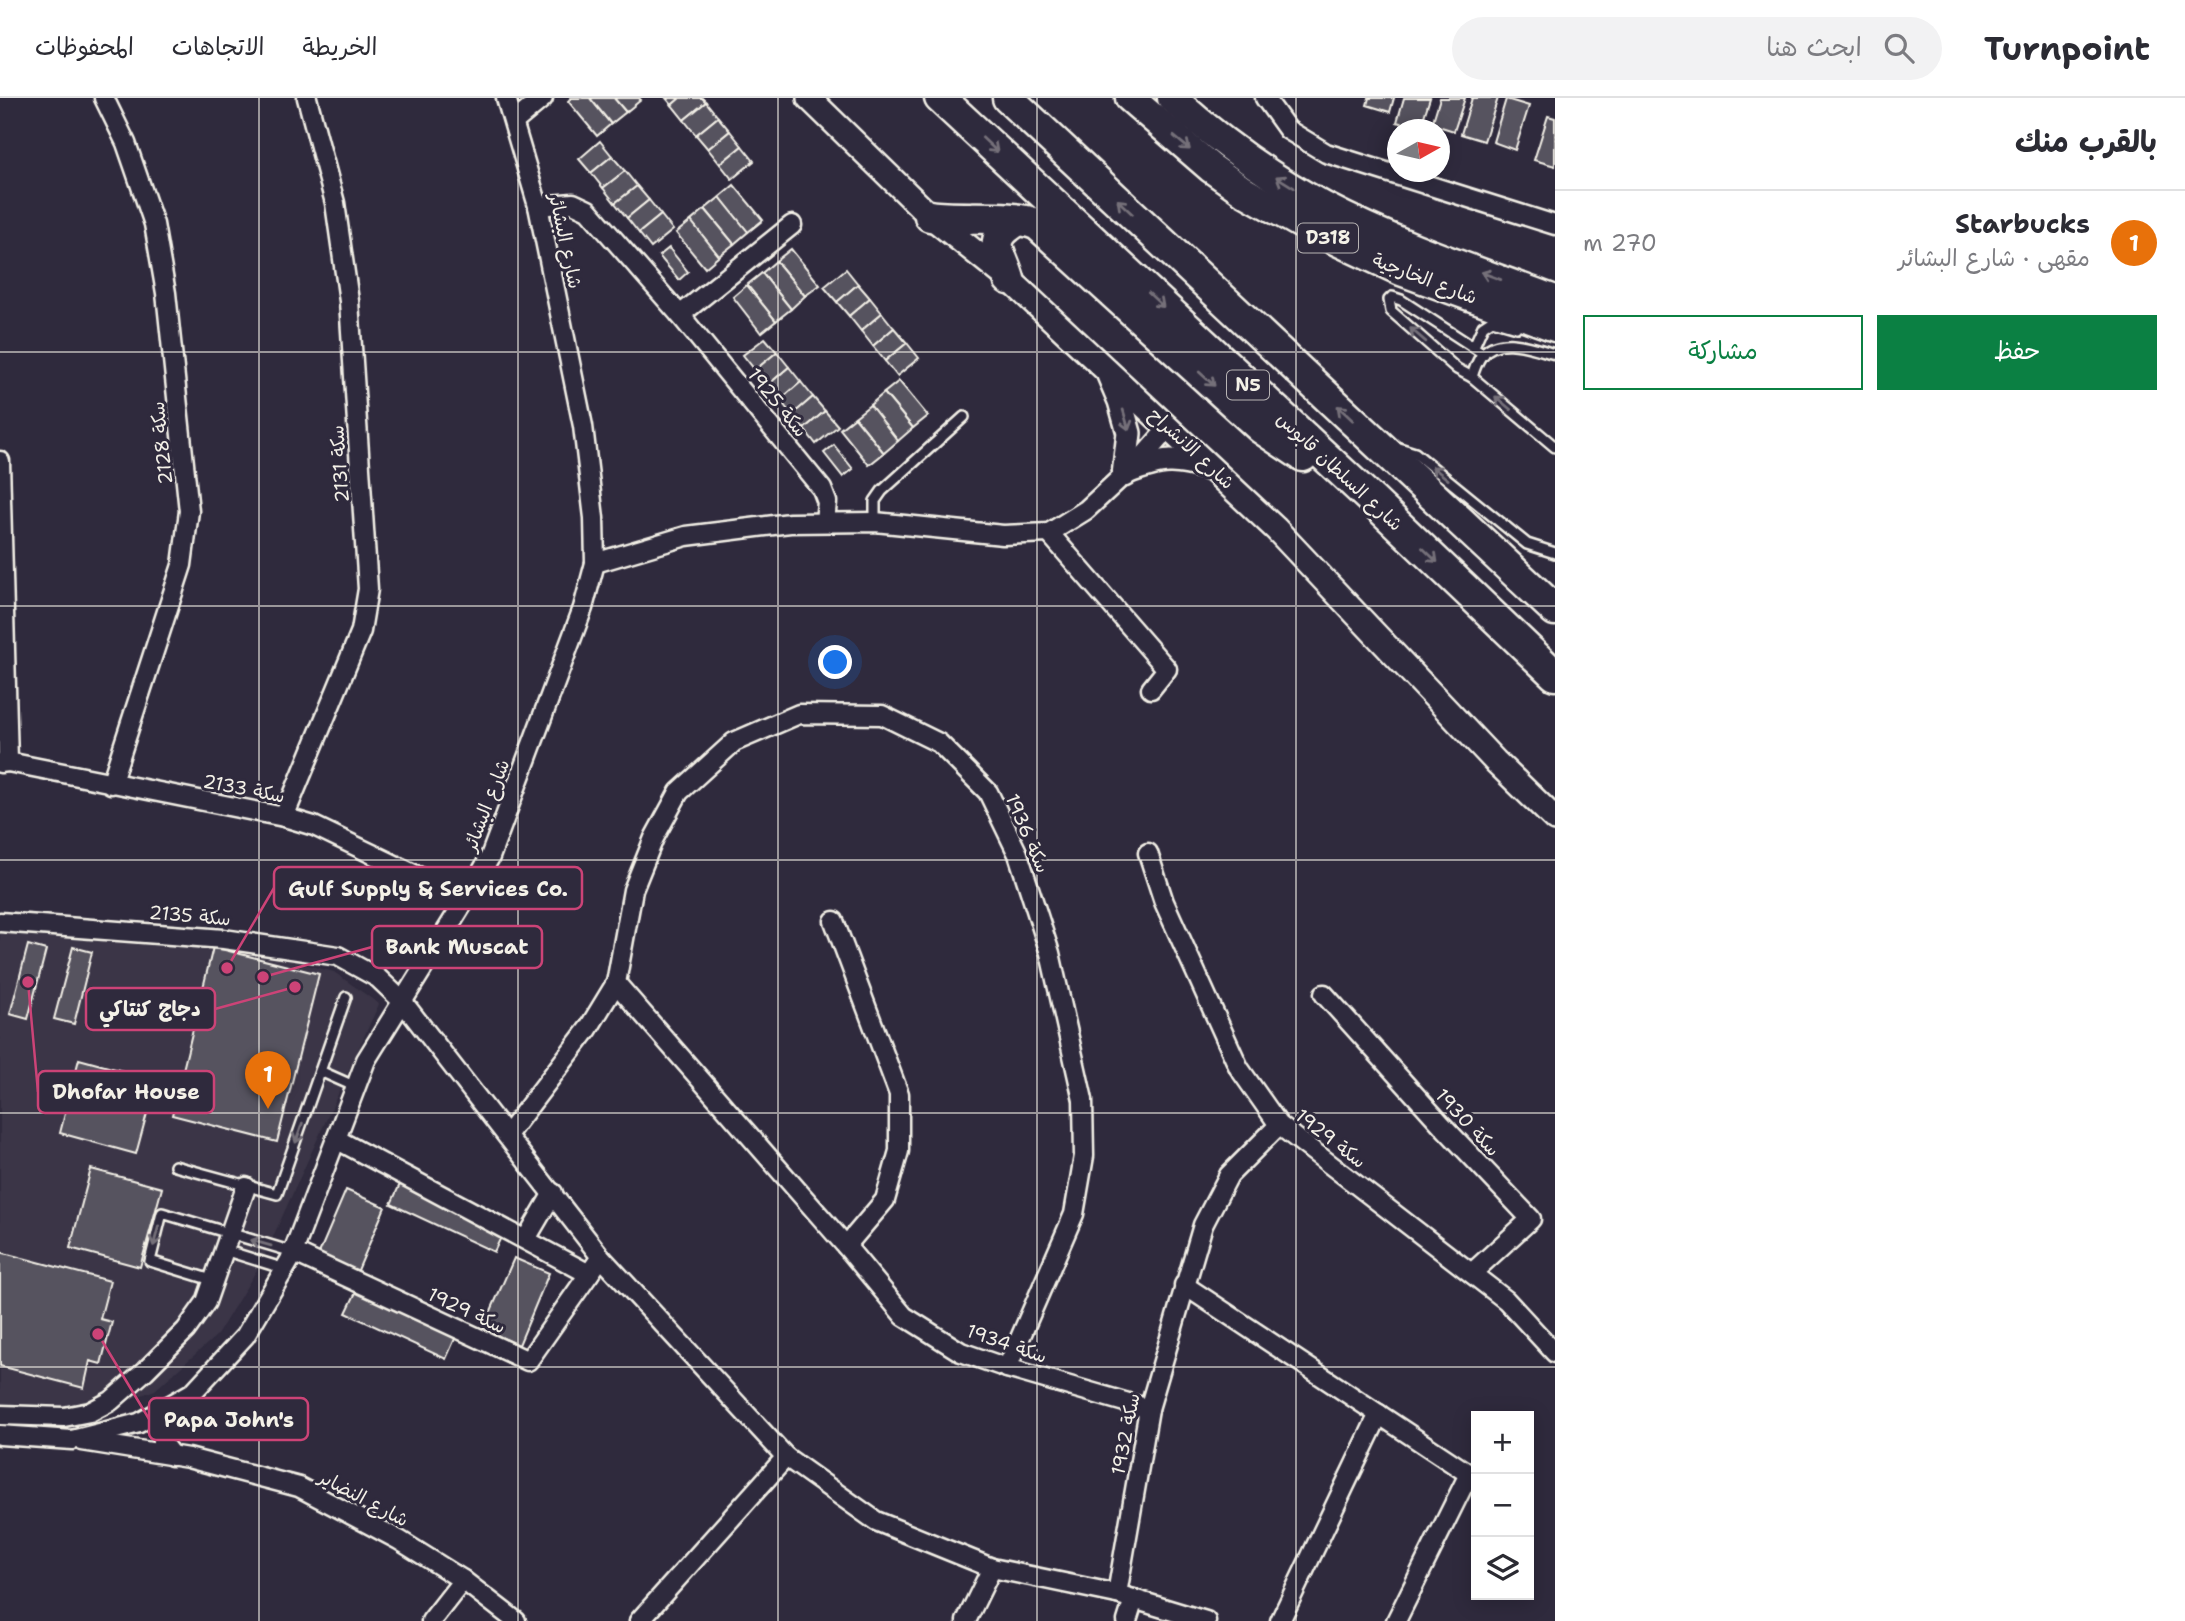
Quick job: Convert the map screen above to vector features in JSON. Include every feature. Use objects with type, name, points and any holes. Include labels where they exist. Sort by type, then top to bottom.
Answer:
[{"type":"highway","name":"شارع السلطان قابوس","points":[[940,98],[1555,674]]},
{"type":"highway","name":"N5","points":[[1008,98],[1555,610]]},
{"type":"highway","points":[[930,216],[1018,220],[1038,225],[1261,428],[1374,502]]},
{"type":"highway","points":[[1010,279],[997,247],[997,239],[1004,229],[1018,220]]},
{"type":"main road","name":"شارع الخارجية","points":[[1130,98],[1211,167],[1245,192],[1305,226],[1401,271],[1550,331]]},
{"type":"main road","name":"شارع الخارجية","points":[[1179,103],[1231,148],[1322,205],[1410,246],[1555,300]]},
{"type":"street","name":"سكة 2128","points":[[104,98],[126,143],[154,224],[166,293],[189,511],[182,565],[111,784]]},
{"type":"street","name":"سكة 2131","points":[[284,817],[360,631],[368,589],[349,301],[335,203],[307,98]]},
{"type":"street","name":"شارع البشائر","points":[[0,1435],[72,1440],[139,1423],[193,1392],[245,1336],[293,1252],[366,1060],[467,899],[495,844],[583,608],[595,563],[594,518],[583,426],[538,206],[506,98]]},
{"type":"street","points":[[514,122],[543,98]]},
{"type":"street","name":"شارع الانشراح","points":[[809,98],[930,216],[1010,279],[1215,470],[1276,529],[1495,761],[1555,819]]},
{"type":"street","points":[[1265,98],[1288,130],[1326,153],[1555,226]]},
{"type":"street","name":"سكة 1925","points":[[538,206],[573,203],[588,210],[680,316],[822,489],[827,502],[825,521]]},
{"type":"street","points":[[680,316],[793,225]]},
{"type":"street","points":[[1106,369],[1120,401],[1129,433],[1126,473]]},
{"type":"street","points":[[595,563],[686,536],[790,523],[875,522],[1003,536],[1049,533],[1086,510],[1126,473],[1169,427]]},
{"type":"street","points":[[1126,473],[1157,461],[1175,460],[1215,470]]},
{"type":"street","points":[[0,461],[4,763]]},
{"type":"street","points":[[1049,533],[1167,669],[1151,689]]},
{"type":"street","name":"سكة 1936","points":[[507,1135],[588,1029],[616,983],[634,890],[654,838],[679,792],[734,742],[799,714],[882,715],[939,743],[988,792],[1018,854],[1050,953],[1083,1100],[1084,1156],[1073,1214],[1007,1368]]},
{"type":"street","name":"سكة 2133","points":[[4,763],[284,817],[314,826],[467,899]]},
{"type":"street","name":"سكة 1929","points":[[1148,853],[1164,902],[1238,1068],[1279,1125],[1473,1272],[1506,1300],[1555,1353]]},
{"type":"street","points":[[834,921],[899,1094],[899,1151],[885,1200],[846,1245]]},
{"type":"street","name":"سكة 2135","points":[[0,922],[224,939],[338,956],[378,978],[402,1001]]},
{"type":"street","name":"سكة 1934","points":[[616,983],[846,1245],[904,1316],[961,1352],[1149,1409]]},
{"type":"street","name":"سكة 1930","points":[[1324,994],[1531,1219],[1473,1272]]},
{"type":"street","points":[[402,1001],[601,1257],[786,1457],[876,1521],[992,1568],[1126,1596],[1206,1621]]},
{"type":"street","name":"سكة 1932","points":[[1126,1596],[1149,1409],[1203,1225],[1229,1175],[1279,1125]]},
{"type":"street","points":[[336,1139],[589,1273]]},
{"type":"street","points":[[0,1415],[64,1417],[90,1412],[111,1401],[186,1330],[206,1302],[246,1187]]},
{"type":"street","points":[[526,1239],[553,1193]]},
{"type":"street","name":"سكة 1929","points":[[293,1252],[528,1361],[601,1257]]},
{"type":"street","points":[[1184,1285],[1469,1474],[1396,1621]]},
{"type":"street","points":[[161,1410],[162,1443],[172,1455]]},
{"type":"street","points":[[1280,1621],[1379,1414]]},
{"type":"street","name":"شارع النضاير","points":[[72,1440],[172,1455],[299,1487],[399,1540],[463,1580],[516,1621]]},
{"type":"street","points":[[639,1621],[786,1457]]},
{"type":"street","points":[[966,1621],[992,1568]]},
{"type":"street","points":[[431,1621],[463,1580]]},
{"type":"street","points":[[1126,1596],[1127,1621]]},
{"type":"lane","points":[[1484,354],[1401,300],[1392,297],[1389,300],[1391,311],[1457,369],[1472,377],[1554,445]]},
{"type":"lane","points":[[1474,346],[1483,326],[1492,320],[1523,328]]},
{"type":"lane","points":[[1550,331],[1555,337]]},
{"type":"lane","points":[[1472,377],[1488,349],[1513,342],[1555,354]]},
{"type":"lane","points":[[875,522],[874,501],[882,491],[964,417]]},
{"type":"lane","points":[[1373,440],[1415,453],[1527,544],[1555,553]]},
{"type":"lane","points":[[175,1166],[277,1194],[346,997]]},
{"type":"lane","points":[[320,1071],[356,1087]]},
{"type":"lane","points":[[215,1281],[150,1261],[162,1213],[285,1269]]},
{"type":"lane","points":[[226,1241],[293,1252]]},
{"type":"shaded area","points":[[0,933],[210,945],[252,951],[334,972],[379,1004],[261,1263],[217,1335],[155,1390],[85,1416],[0,1417]]},
{"type":"building","points":[[571,98],[590,98],[611,124],[597,136],[568,101]]},
{"type":"building","points":[[590,98],[614,98],[626,112],[611,124]]},
{"type":"building","points":[[614,98],[639,98],[641,100],[626,112]]},
{"type":"building","points":[[666,98],[680,98],[672,105]]},
{"type":"building","points":[[680,98],[702,98],[706,102],[684,120],[672,105]]},
{"type":"building","points":[[1369,98],[1394,98],[1390,112],[1367,105]]},
{"type":"building","points":[[1404,98],[1430,98],[1423,119],[1398,119]]},
{"type":"building","points":[[1440,98],[1465,98],[1454,131],[1450,130],[1450,119],[1434,119]]},
{"type":"building","points":[[1472,98],[1498,98],[1484,141],[1461,134]]},
{"type":"building","points":[[1506,99],[1529,106],[1515,150],[1493,142]]},
{"type":"building","points":[[706,102],[718,117],[696,135],[684,120]]},
{"type":"building","points":[[1548,116],[1555,118],[1555,166],[1534,160]]},
{"type":"building","points":[[718,117],[730,131],[708,149],[696,135]]},
{"type":"building","points":[[730,131],[742,146],[720,164],[708,149]]},
{"type":"building","points":[[600,141],[612,156],[591,173],[579,159]]},
{"type":"building","points":[[742,146],[754,161],[732,179],[720,164]]},
{"type":"building","points":[[612,156],[625,171],[603,188],[591,173]]},
{"type":"building","points":[[625,171],[637,186],[615,203],[603,188]]},
{"type":"building","points":[[734,185],[763,220],[748,232],[720,197]]},
{"type":"building","points":[[637,186],[649,200],[627,218],[615,203]]},
{"type":"building","points":[[720,197],[748,232],[734,244],[705,209]]},
{"type":"building","points":[[649,200],[661,215],[639,233],[627,218]]},
{"type":"building","points":[[705,209],[734,244],[719,256],[691,221]]},
{"type":"building","points":[[661,215],[673,230],[651,248],[639,233]]},
{"type":"building","points":[[691,221],[719,256],[705,268],[676,233]]},
{"type":"building","points":[[669,248],[688,272],[679,280],[659,256]]},
{"type":"building","points":[[791,249],[820,285],[805,296],[776,261]]},
{"type":"building","points":[[776,261],[805,296],[791,309],[762,273]]},
{"type":"building","points":[[846,269],[858,284],[837,302],[824,287]]},
{"type":"building","points":[[762,273],[791,309],[776,321],[747,285]]},
{"type":"building","points":[[858,284],[870,298],[849,316],[837,302]]},
{"type":"building","points":[[747,285],[776,321],[761,333],[733,297]]},
{"type":"building","points":[[870,298],[882,313],[861,331],[849,316]]},
{"type":"building","points":[[882,313],[894,328],[873,346],[861,331]]},
{"type":"building","points":[[894,328],[907,343],[885,361],[873,346]]},
{"type":"building","points":[[765,338],[777,352],[755,370],[743,355]]},
{"type":"building","points":[[907,343],[919,358],[897,376],[885,361]]},
{"type":"building","points":[[777,352],[789,367],[768,385],[755,370]]},
{"type":"building","points":[[789,367],[801,382],[780,400],[768,385]]},
{"type":"building","points":[[899,381],[928,416],[913,428],[884,393]]},
{"type":"building","points":[[801,382],[813,397],[792,415],[780,400]]},
{"type":"building","points":[[884,393],[913,428],[898,441],[870,405]]},
{"type":"building","points":[[813,397],[825,411],[804,429],[792,415]]},
{"type":"building","points":[[870,405],[898,441],[884,453],[855,417]]},
{"type":"building","points":[[825,411],[838,426],[816,444],[804,429]]},
{"type":"building","points":[[855,417],[884,453],[869,465],[840,429]]},
{"type":"building","points":[[834,445],[853,469],[843,477],[824,453]]},
{"type":"building","points":[[28,945],[46,950],[28,1019],[10,1014]]},
{"type":"building","points":[[73,947],[92,952],[74,1024],[54,1019]]},
{"type":"building","points":[[213,947],[319,974],[277,1142],[172,1115]]},
{"type":"building","points":[[79,1059],[156,1080],[136,1154],[60,1133]]},
{"type":"building","points":[[91,1169],[162,1188],[140,1267],[70,1248]]},
{"type":"building","points":[[400,1184],[503,1233],[494,1252],[391,1204]]},
{"type":"building","points":[[346,1190],[385,1207],[356,1275],[317,1258]]},
{"type":"building","points":[[0,1252],[110,1281],[100,1319],[112,1322],[101,1364],[90,1361],[84,1388],[0,1366]]},
{"type":"building","points":[[514,1258],[549,1273],[519,1345],[483,1329]]},
{"type":"building","points":[[359,1286],[458,1332],[446,1359],[346,1313]]},
{"type":"place","name":"Gulf Supply & Services Co.","points":[[227,968]]},
{"type":"place","name":"Bank Muscat","points":[[263,977]]},
{"type":"place","name":"Dhofar House","points":[[28,982]]},
{"type":"place","name":"دجاج كنتاكي","points":[[295,987]]},
{"type":"place","name":"Starbucks","points":[[268,1109]]},
{"type":"place","name":"Papa John's","points":[[98,1334]]}]
